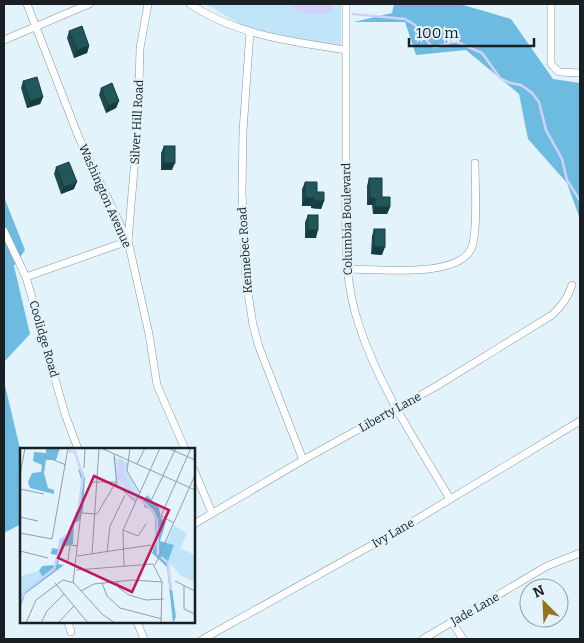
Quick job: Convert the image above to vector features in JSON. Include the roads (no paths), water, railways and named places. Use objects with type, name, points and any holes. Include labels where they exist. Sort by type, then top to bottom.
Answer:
[{"type":"street","name":"Washington Avenue","points":[[26,4],[79,138],[128,241],[149,334],[157,385],[185,448]]},
{"type":"street","points":[[4,40],[89,4]]},
{"type":"street","name":"Silver Hill Road","points":[[128,241],[138,122],[140,48],[148,4]]},
{"type":"street","points":[[190,4],[215,18],[250,31],[286,41],[346,50]]},
{"type":"street","name":"Columbia Boulevard","points":[[346,4],[347,269],[350,293],[358,324],[369,352],[397,408],[450,499]]},
{"type":"street","points":[[551,4],[551,64],[559,72],[580,72]]},
{"type":"street","name":"Kennebec Road","points":[[250,31],[242,158],[242,213],[246,280],[253,325],[259,348],[303,460]]},
{"type":"street","points":[[347,269],[431,270],[448,266],[468,254],[474,236],[475,163]]},
{"type":"street","name":"Coolidge Road","points":[[4,231],[26,277],[63,405],[78,448]]},
{"type":"street","points":[[26,277],[128,241]]},
{"type":"street","name":"Liberty Lane","points":[[195,523],[303,460],[435,387],[552,315],[563,305],[572,285]]},
{"type":"street","name":"Ivy Lane","points":[[204,639],[399,530],[580,421]]},
{"type":"street","points":[[195,472],[212,513]]},
{"type":"street","name":"Jade Lane","points":[[423,639],[547,566],[580,553]]},
{"type":"street","points":[[452,622],[463,639]]},
{"type":"street","points":[[68,623],[71,632]]},
{"type":"street","points":[[138,623],[144,639]]},
{"type":"waterway","points":[[353,14],[405,19],[415,25],[431,46],[436,47],[455,41],[482,53],[500,78],[510,83],[521,85],[532,93],[539,102],[546,130],[562,159],[567,180],[580,201]]}]
